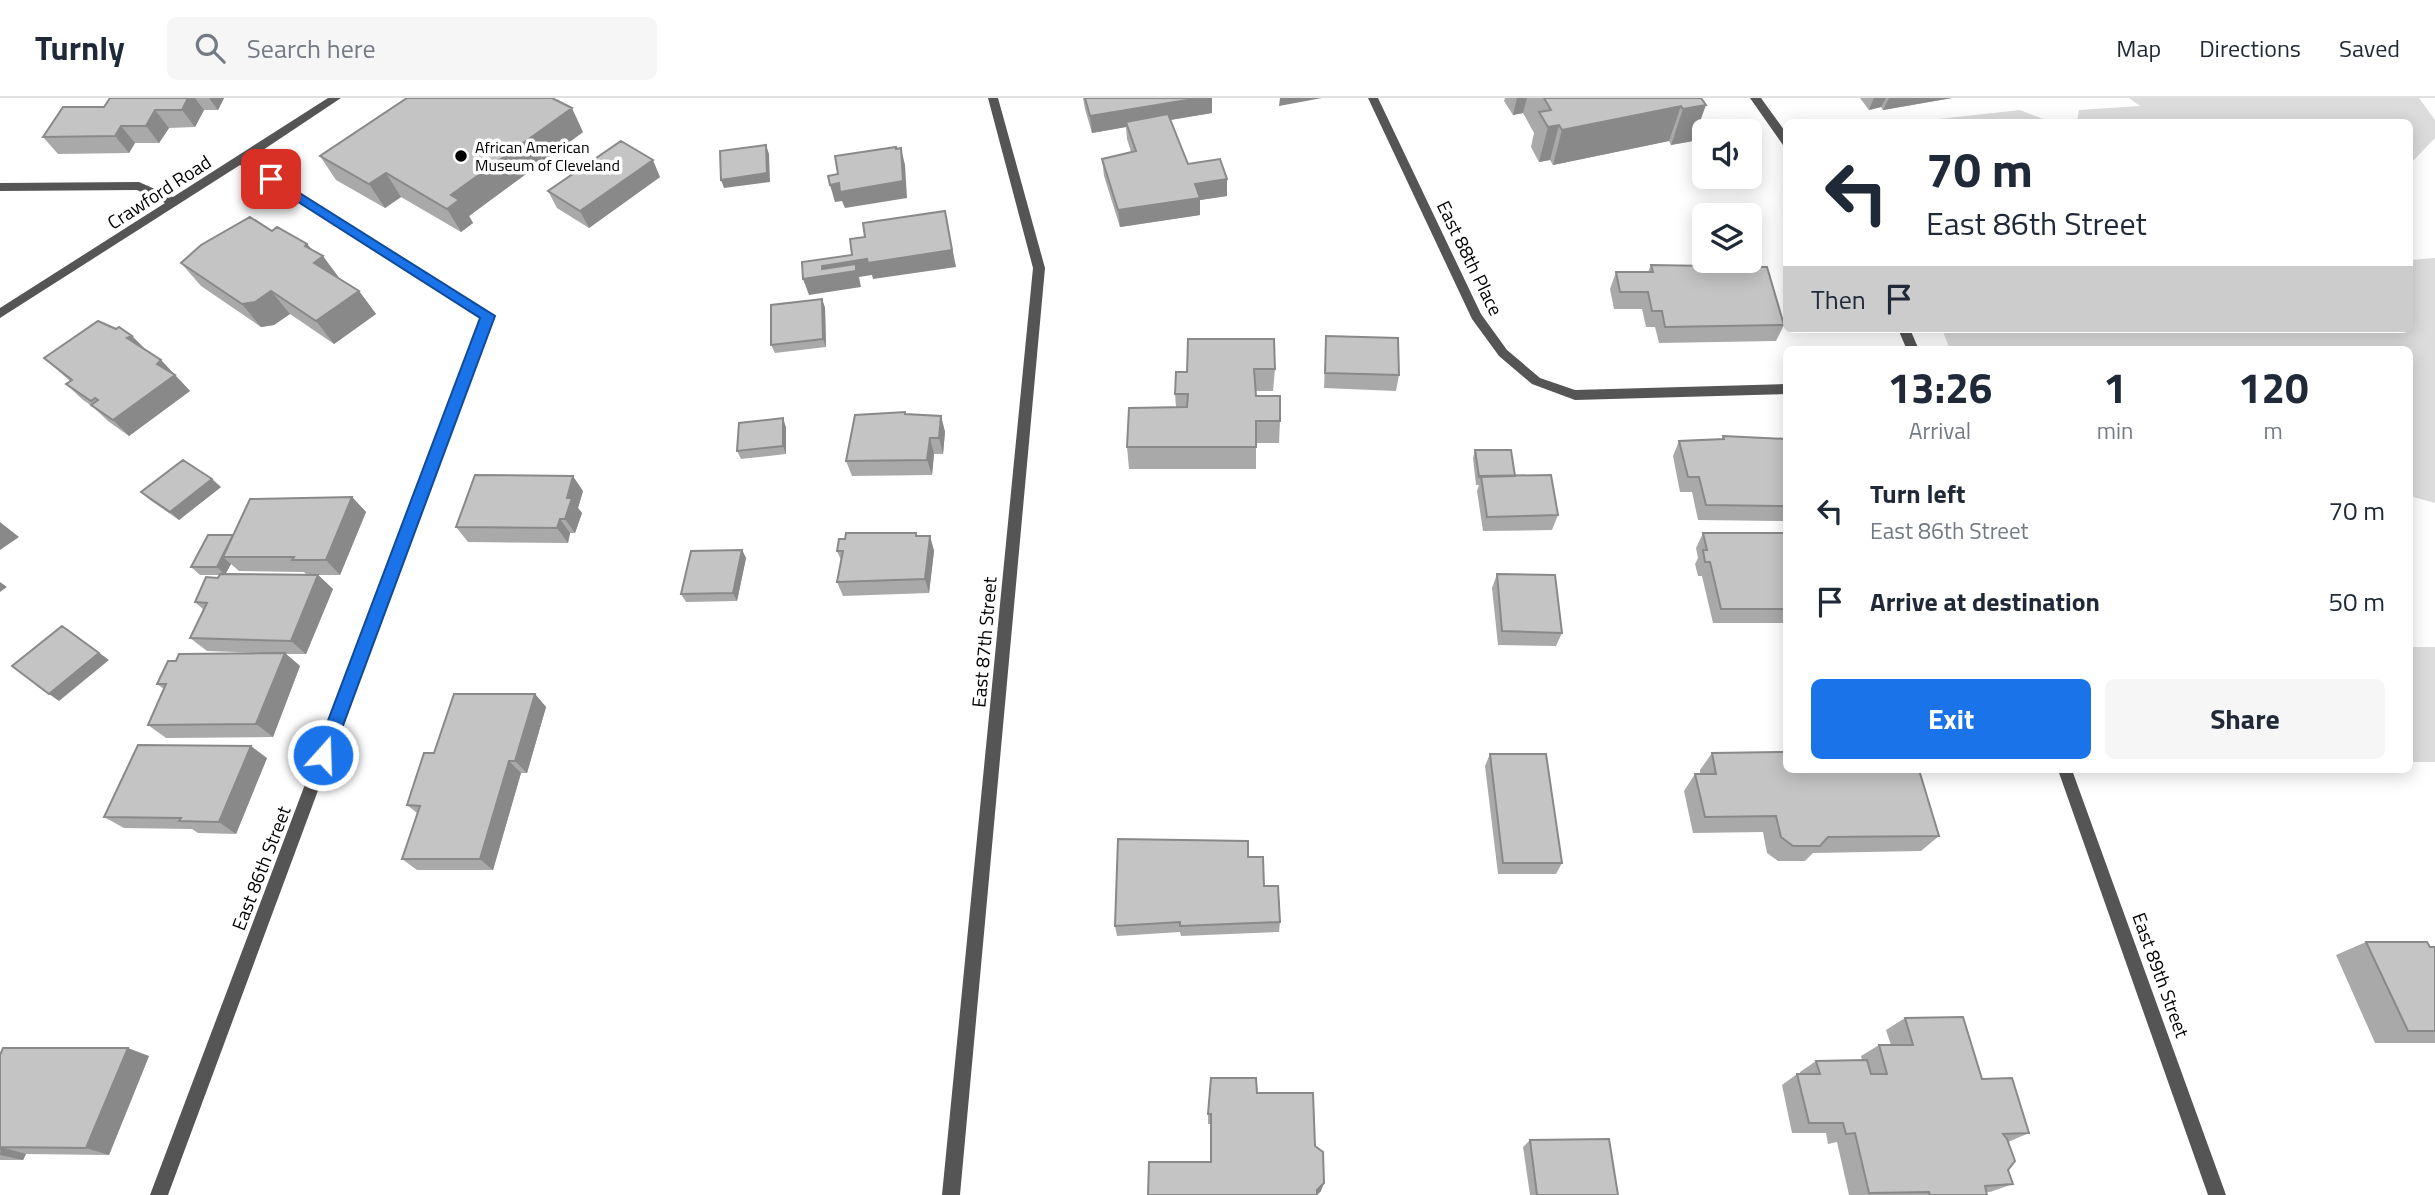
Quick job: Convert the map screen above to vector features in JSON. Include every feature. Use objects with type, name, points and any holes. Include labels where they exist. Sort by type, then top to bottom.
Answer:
[{"type":"street","name":"Crawford Road","points":[[0,314],[337,98]]},
{"type":"street","name":"East 87th Street","points":[[951,1195],[1039,268],[993,98]]},
{"type":"street","name":"East 88th Place","points":[[1373,98],[1476,316],[1503,353],[1536,381],[1575,395],[1783,389]]},
{"type":"street","points":[[1755,98],[1783,136]]},
{"type":"street","name":"East 86th Street","points":[[159,1195],[488,316],[241,160]]},
{"type":"street","points":[[0,187],[139,186],[175,203]]},
{"type":"street","name":"East 89th Street","points":[[2066,773],[2217,1195]]},
{"type":"shaded area","points":[[2129,98],[2419,98],[2435,120],[2435,138],[2413,161],[2413,119],[2078,119],[2079,110],[2140,106]]},
{"type":"shaded area","points":[[2020,110],[2043,119],[1939,119]]},
{"type":"shaded area","points":[[2435,258],[2435,503],[2413,497],[2413,346],[1948,346],[1944,333],[2413,333],[2413,260]]},
{"type":"shaded area","points":[[2413,647],[2435,647],[2435,762],[2413,762]]},
{"type":"building","points":[[110,98],[188,98],[182,110],[155,110],[146,126],[121,126],[115,136],[43,137],[63,107],[104,107]]},
{"type":"building","name":"African American Museum of Cleveland","points":[[407,98],[552,98],[572,108],[451,195],[459,200],[447,209],[386,173],[369,184],[320,156]]},
{"type":"building","points":[[1085,98],[1199,98],[1090,116]]},
{"type":"building","points":[[1544,98],[1701,98],[1706,105],[1683,109],[1681,106],[1562,130],[1559,125],[1548,127],[1539,112],[1551,110]]},
{"type":"building","points":[[1168,114],[1188,164],[1220,159],[1227,179],[1195,184],[1200,198],[1118,210],[1102,159],[1136,151],[1126,122]]},
{"type":"building","points":[[621,141],[653,160],[580,211],[548,191]]},
{"type":"building","points":[[766,145],[767,173],[721,180],[720,151]]},
{"type":"building","points":[[901,148],[903,181],[840,192],[839,183],[830,185],[828,176],[838,174],[835,156]]},
{"type":"building","points":[[945,211],[952,250],[868,263],[867,259],[822,266],[822,269],[856,264],[856,271],[803,279],[802,262],[852,255],[850,239],[865,237],[863,223]]},
{"type":"building","points":[[250,217],[272,231],[277,227],[307,244],[305,246],[323,256],[314,263],[359,291],[316,321],[271,291],[255,302],[242,304],[181,263],[201,245]]},
{"type":"building","points":[[1651,265],[1692,266],[1692,273],[1762,273],[1762,267],[1767,267],[1783,325],[1665,327],[1662,311],[1652,311],[1648,292],[1620,292],[1616,272],[1653,272]]},
{"type":"building","points":[[822,299],[823,339],[771,345],[771,305]]},
{"type":"building","points":[[98,321],[116,329],[119,327],[132,336],[127,338],[161,360],[157,364],[175,375],[113,420],[91,405],[98,400],[95,398],[91,401],[66,384],[72,380],[44,358]]},
{"type":"building","points":[[1326,336],[1398,338],[1399,375],[1325,373]]},
{"type":"building","points":[[1188,339],[1274,339],[1275,369],[1254,369],[1256,396],[1280,396],[1280,421],[1256,421],[1256,447],[1127,447],[1129,408],[1187,407],[1188,394],[1175,394],[1176,372],[1187,372]]},
{"type":"building","points":[[905,412],[941,416],[939,438],[930,438],[927,460],[846,461],[855,415]]},
{"type":"building","points":[[783,418],[783,446],[737,451],[739,423]]},
{"type":"building","points":[[1723,436],[1783,439],[1783,506],[1706,505],[1699,477],[1688,477],[1679,441],[1724,439]]},
{"type":"building","points":[[1475,450],[1511,450],[1515,476],[1479,477]]},
{"type":"building","points":[[183,460],[212,479],[170,512],[141,492]]},
{"type":"building","points":[[475,475],[573,476],[567,498],[572,498],[565,519],[560,519],[557,528],[456,527]]},
{"type":"building","points":[[1551,475],[1558,515],[1487,517],[1481,476]]},
{"type":"building","points":[[352,497],[326,560],[223,557],[250,499]]},
{"type":"building","points":[[846,533],[916,533],[916,536],[930,536],[925,579],[837,582],[843,551],[837,551],[839,539],[845,539]]},
{"type":"building","points":[[1703,533],[1783,533],[1783,609],[1721,609],[1710,562],[1705,562],[1703,550],[1707,550]]},
{"type":"building","points":[[208,535],[233,535],[217,567],[191,567]]},
{"type":"building","points":[[742,550],[733,593],[681,594],[691,551]]},
{"type":"building","points":[[220,574],[318,575],[291,641],[190,638],[207,603],[195,602],[206,577],[218,578]]},
{"type":"building","points":[[1497,574],[1555,575],[1562,633],[1502,631]]},
{"type":"building","points":[[62,626],[99,653],[49,694],[12,666]]},
{"type":"building","points":[[285,653],[256,724],[148,725],[166,684],[157,684],[168,661],[176,661],[179,654]]},
{"type":"building","points":[[454,694],[535,694],[515,761],[509,761],[480,859],[402,859],[420,806],[407,805],[424,753],[434,753]]},
{"type":"building","points":[[138,745],[251,746],[219,822],[179,821],[181,818],[104,817]]},
{"type":"building","points":[[1783,752],[1783,773],[1920,773],[1939,836],[1828,837],[1820,846],[1793,846],[1781,837],[1776,816],[1705,817],[1695,774],[1716,774],[1712,753]]},
{"type":"building","points":[[1490,754],[1546,754],[1562,863],[1503,863]]},
{"type":"building","points":[[1118,839],[1248,841],[1248,857],[1263,857],[1264,886],[1278,886],[1280,922],[1180,926],[1180,922],[1115,926]]},
{"type":"building","points":[[2366,942],[2427,942],[2430,947],[2435,947],[2435,1031],[2408,1031]]},
{"type":"building","points":[[1963,1017],[1982,1079],[2012,1078],[2029,1133],[2003,1134],[2015,1161],[2008,1170],[2013,1184],[1985,1186],[1987,1195],[1869,1193],[1855,1133],[1846,1134],[1843,1123],[1809,1123],[1797,1074],[1820,1074],[1816,1061],[1867,1060],[1871,1074],[1887,1074],[1879,1045],[1913,1045],[1905,1018]]},
{"type":"building","points":[[3,1048],[128,1048],[86,1148],[1,1147],[0,1150],[0,1055]]},
{"type":"building","points":[[1211,1078],[1256,1078],[1257,1093],[1313,1093],[1315,1146],[1323,1152],[1324,1183],[1317,1190],[1317,1195],[1148,1195],[1149,1162],[1211,1162],[1211,1114],[1208,1114]]},
{"type":"building","points":[[1609,1139],[1618,1195],[1537,1195],[1530,1140]]},
{"type":"place","name":"African American Museum of Cleveland","points":[[461,156]]},
{"type":"route","points":[[271,179],[488,316],[323,755]]}]
